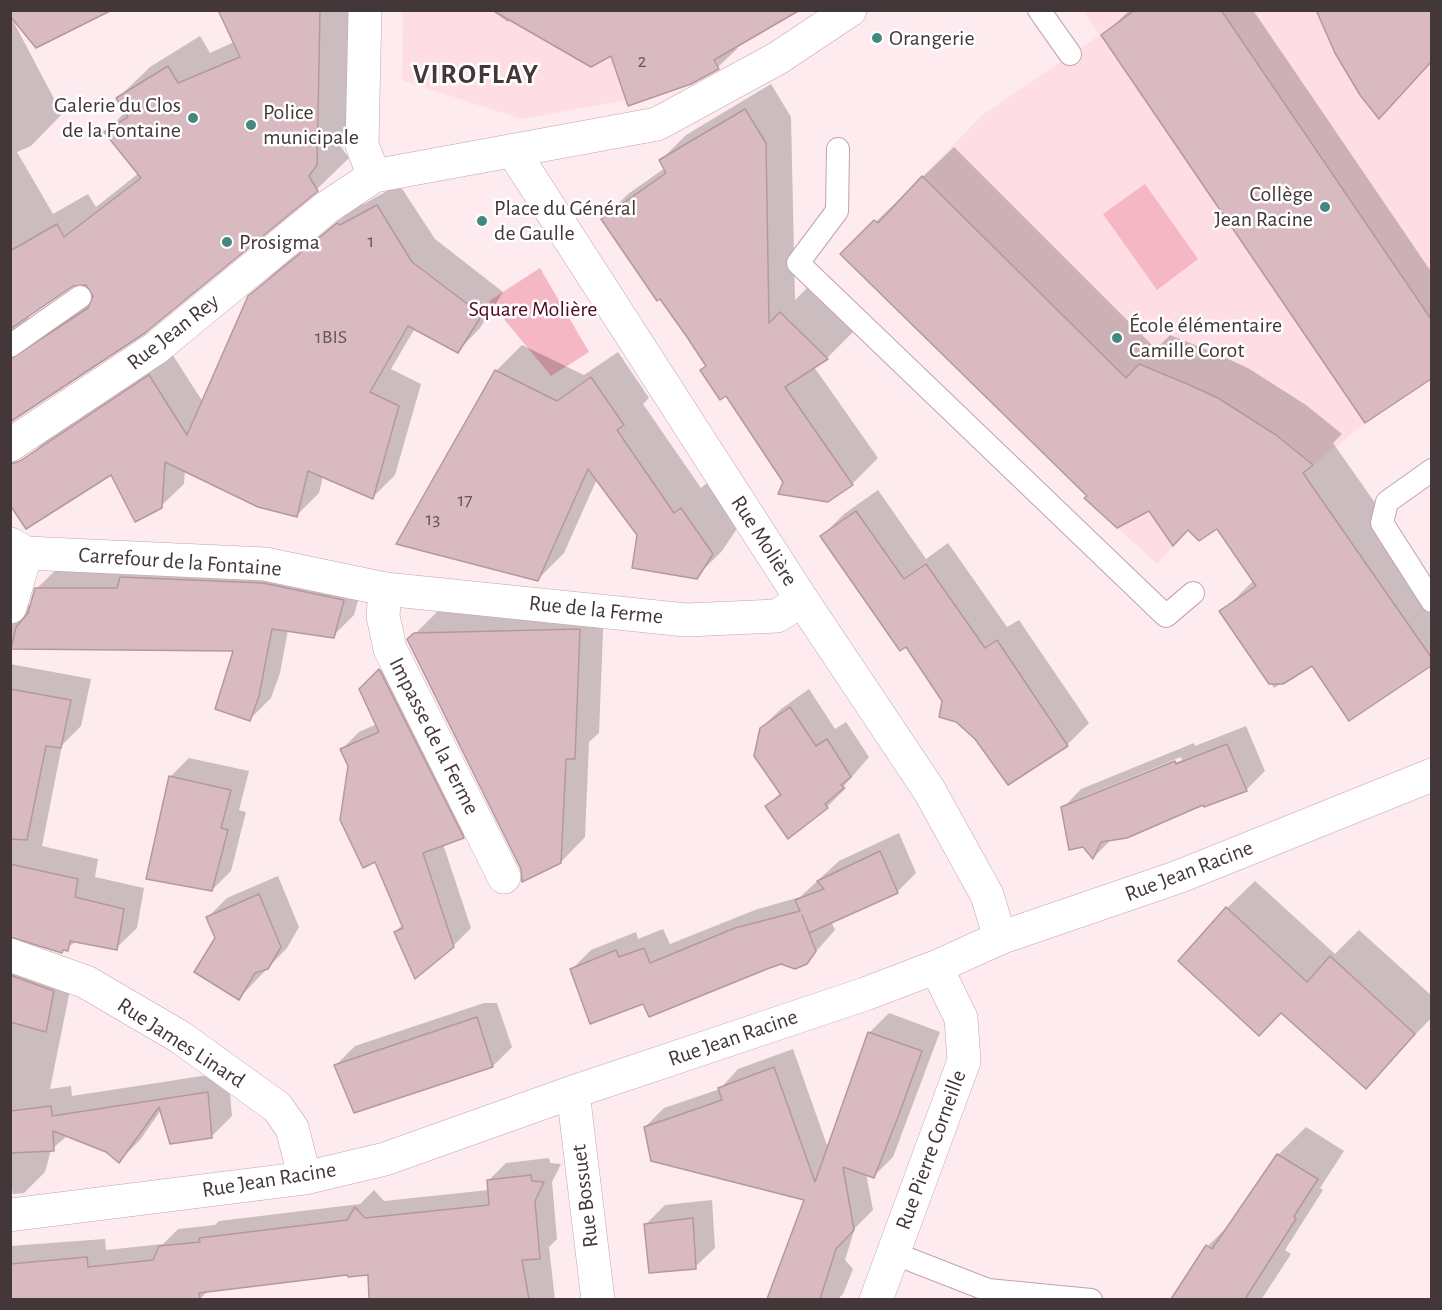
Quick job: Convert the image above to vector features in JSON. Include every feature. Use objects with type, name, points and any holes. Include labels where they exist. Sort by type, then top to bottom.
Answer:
[{"type":"street","points":[[365,10],[362,144],[374,176],[657,124],[777,58],[850,10]]},
{"type":"street","name":"Rue Molière","points":[[513,151],[802,600],[929,790],[987,895],[1000,938]]},
{"type":"street","name":"Rue Jean Rey","points":[[10,445],[156,348],[327,208],[374,176]]},
{"type":"street","points":[[10,607],[18,548]]},
{"type":"street","name":"Carrefour de la Fontaine","points":[[18,548],[265,564],[385,589]]},
{"type":"street","name":"Rue de la Ferme","points":[[385,589],[686,620],[777,616],[802,600]]},
{"type":"street","name":"Impasse de la Ferme","points":[[385,589],[383,616],[390,649],[504,877]]},
{"type":"street","name":"Rue Jean Racine","points":[[10,1215],[304,1178],[385,1158],[936,967],[1000,938],[1178,877],[1431,775]]},
{"type":"street","name":"Rue James Linard","points":[[10,955],[86,982],[180,1037],[276,1107],[292,1128],[304,1178]]},
{"type":"street","name":"Rue Pierre Corneille","points":[[876,1299],[964,1061],[961,1018],[936,967]]},
{"type":"street","name":"Rue Bossuet","points":[[573,1092],[598,1299]]},
{"type":"lane","points":[[1039,10],[1070,54]]},
{"type":"lane","points":[[838,149],[837,211],[798,263],[1166,616],[1193,593]]},
{"type":"lane","points":[[10,346],[80,297]]},
{"type":"lane","points":[[1431,470],[1387,501],[1382,523],[1431,601]]},
{"type":"lane","points":[[893,1254],[988,1290],[1091,1299]]},
{"type":"shaded area","points":[[403,11],[796,11],[645,97],[521,119],[402,80]]},
{"type":"shaded area","name":"École élémentaire Camille Corot","points":[[1083,11],[1431,11],[1431,380],[1365,423],[1303,473],[1199,541],[1188,530],[1157,564],[1084,498],[1115,465],[1052,462],[840,254],[874,220],[878,222],[981,116],[1100,35]]},
{"type":"green space","points":[[1145,184],[1198,259],[1157,290],[1103,214]]},
{"type":"green space","name":"Square Molière","points":[[540,268],[589,352],[551,376],[489,301]]},
{"type":"building","points":[[10,10],[112,10],[36,48],[10,16]]},
{"type":"building","points":[[218,10],[320,10],[317,165],[309,176],[318,191],[145,333],[10,422],[10,359],[88,308],[93,296],[86,285],[73,286],[10,329],[10,251],[57,224],[64,237],[141,178],[104,132],[128,117],[116,98],[168,66],[178,83],[240,57]]},
{"type":"building","points":[[492,10],[800,10],[714,60],[719,69],[691,84],[628,106],[611,56],[591,67]]},
{"type":"building","name":"Collège Jean Racine","points":[[1135,10],[1221,10],[1431,319],[1431,379],[1365,423],[1101,35]]},
{"type":"building","points":[[1316,10],[1431,10],[1431,62],[1379,119],[1360,95],[1335,53]]},
{"type":"building","points":[[745,109],[766,143],[769,323],[780,312],[828,359],[785,387],[853,485],[828,502],[778,494],[783,482],[726,396],[720,400],[700,370],[706,366],[687,337],[660,299],[657,301],[601,219],[666,173],[659,160]]},
{"type":"building","points":[[922,176],[1126,378],[1139,364],[1218,398],[1276,435],[1313,465],[1303,473],[1431,657],[1431,666],[1349,721],[1312,666],[1283,684],[1269,684],[1219,611],[1256,586],[1217,529],[1199,541],[1188,530],[1173,546],[1149,511],[1117,528],[1084,498],[1087,496],[840,254],[874,220],[878,223]]},
{"type":"building","points":[[377,205],[412,262],[482,315],[458,353],[408,326],[370,392],[399,406],[373,499],[308,471],[297,517],[258,507],[165,462],[162,508],[135,522],[111,475],[26,529],[10,505],[10,464],[20,461],[149,375],[187,435],[248,296],[337,223],[340,225]]},
{"type":"building","points":[[495,370],[557,401],[591,377],[624,425],[617,430],[674,513],[681,508],[713,554],[697,579],[632,568],[637,535],[588,469],[538,581],[396,544]]},
{"type":"building","points":[[856,511],[904,579],[926,564],[985,648],[997,640],[1068,746],[1008,785],[975,739],[956,722],[939,717],[942,701],[906,647],[900,651],[820,536]]},
{"type":"building","points":[[120,577],[263,583],[344,600],[334,638],[272,629],[259,696],[250,721],[215,709],[233,651],[11,649],[16,627],[28,613],[35,588],[117,588]]},
{"type":"building","points":[[580,629],[575,759],[566,759],[561,863],[522,882],[521,869],[407,639],[414,633]]},
{"type":"building","points":[[379,669],[464,838],[423,853],[454,947],[415,979],[394,932],[403,928],[375,862],[363,868],[340,820],[348,766],[340,749],[379,732],[359,689]]},
{"type":"building","points":[[10,689],[71,700],[61,748],[46,746],[27,840],[10,839]]},
{"type":"building","points":[[790,707],[816,746],[827,739],[851,777],[841,785],[844,788],[825,804],[828,808],[788,839],[765,806],[781,795],[754,756],[760,728]]},
{"type":"building","points":[[1227,744],[1247,791],[1204,807],[1203,805],[1127,838],[1101,842],[1093,859],[1083,847],[1069,850],[1061,807],[1175,761],[1176,764]]},
{"type":"building","points":[[169,776],[231,790],[221,828],[228,830],[212,891],[146,879]]},
{"type":"building","points":[[880,851],[898,893],[809,933],[816,951],[807,964],[795,969],[781,964],[649,1017],[643,1004],[590,1024],[570,969],[616,950],[619,957],[644,948],[650,963],[735,928],[800,911],[795,900],[824,889],[817,881]]},
{"type":"building","points":[[10,864],[78,879],[75,897],[124,909],[117,950],[70,941],[68,951],[63,950],[62,953],[10,937]]},
{"type":"building","points":[[259,894],[281,947],[268,969],[255,973],[239,1000],[194,972],[215,938],[206,917]]},
{"type":"building","points":[[1226,907],[1307,982],[1330,956],[1415,1034],[1366,1089],[1281,1013],[1259,1036],[1178,961]]},
{"type":"building","points":[[10,975],[54,991],[46,1032],[10,1022]]},
{"type":"building","points":[[477,1017],[493,1067],[354,1113],[334,1065]]},
{"type":"building","points":[[868,1032],[922,1051],[898,1117],[874,1178],[843,1167],[854,1230],[836,1249],[820,1299],[767,1299],[804,1200],[651,1161],[644,1127],[722,1100],[718,1088],[774,1067],[815,1182]]},
{"type":"building","points":[[208,1092],[212,1138],[170,1144],[159,1107],[119,1163],[106,1152],[53,1131],[54,1151],[10,1153],[10,1111],[51,1106],[52,1116]]},
{"type":"building","points":[[1277,1154],[1318,1179],[1294,1216],[1296,1219],[1245,1299],[1171,1299],[1206,1245],[1212,1249]]},
{"type":"building","points":[[531,1175],[532,1181],[544,1182],[535,1201],[540,1259],[522,1260],[529,1299],[369,1299],[368,1275],[348,1277],[347,1275],[199,1293],[200,1299],[10,1299],[10,1264],[87,1257],[88,1267],[153,1260],[159,1246],[200,1242],[199,1238],[347,1220],[355,1207],[365,1218],[489,1205],[487,1180]]},
{"type":"building","points":[[693,1218],[696,1269],[649,1273],[644,1224]]},
{"type":"place","name":"Orangerie","points":[[877,38]]},
{"type":"place","name":"Galerie du Clos de la Fontaine","points":[[193,118]]},
{"type":"place","name":"Police municipale","points":[[251,125]]},
{"type":"place","name":"Collège Jean Racine","points":[[1325,207]]},
{"type":"place","name":"Place du Général de Gaulle","points":[[482,221]]},
{"type":"place","name":"Prosigma","points":[[227,242]]},
{"type":"place","name":"École élémentaire Camille Corot","points":[[1117,338]]},
{"type":"district","name":"VIROFLAY","points":[[476,75]]}]
